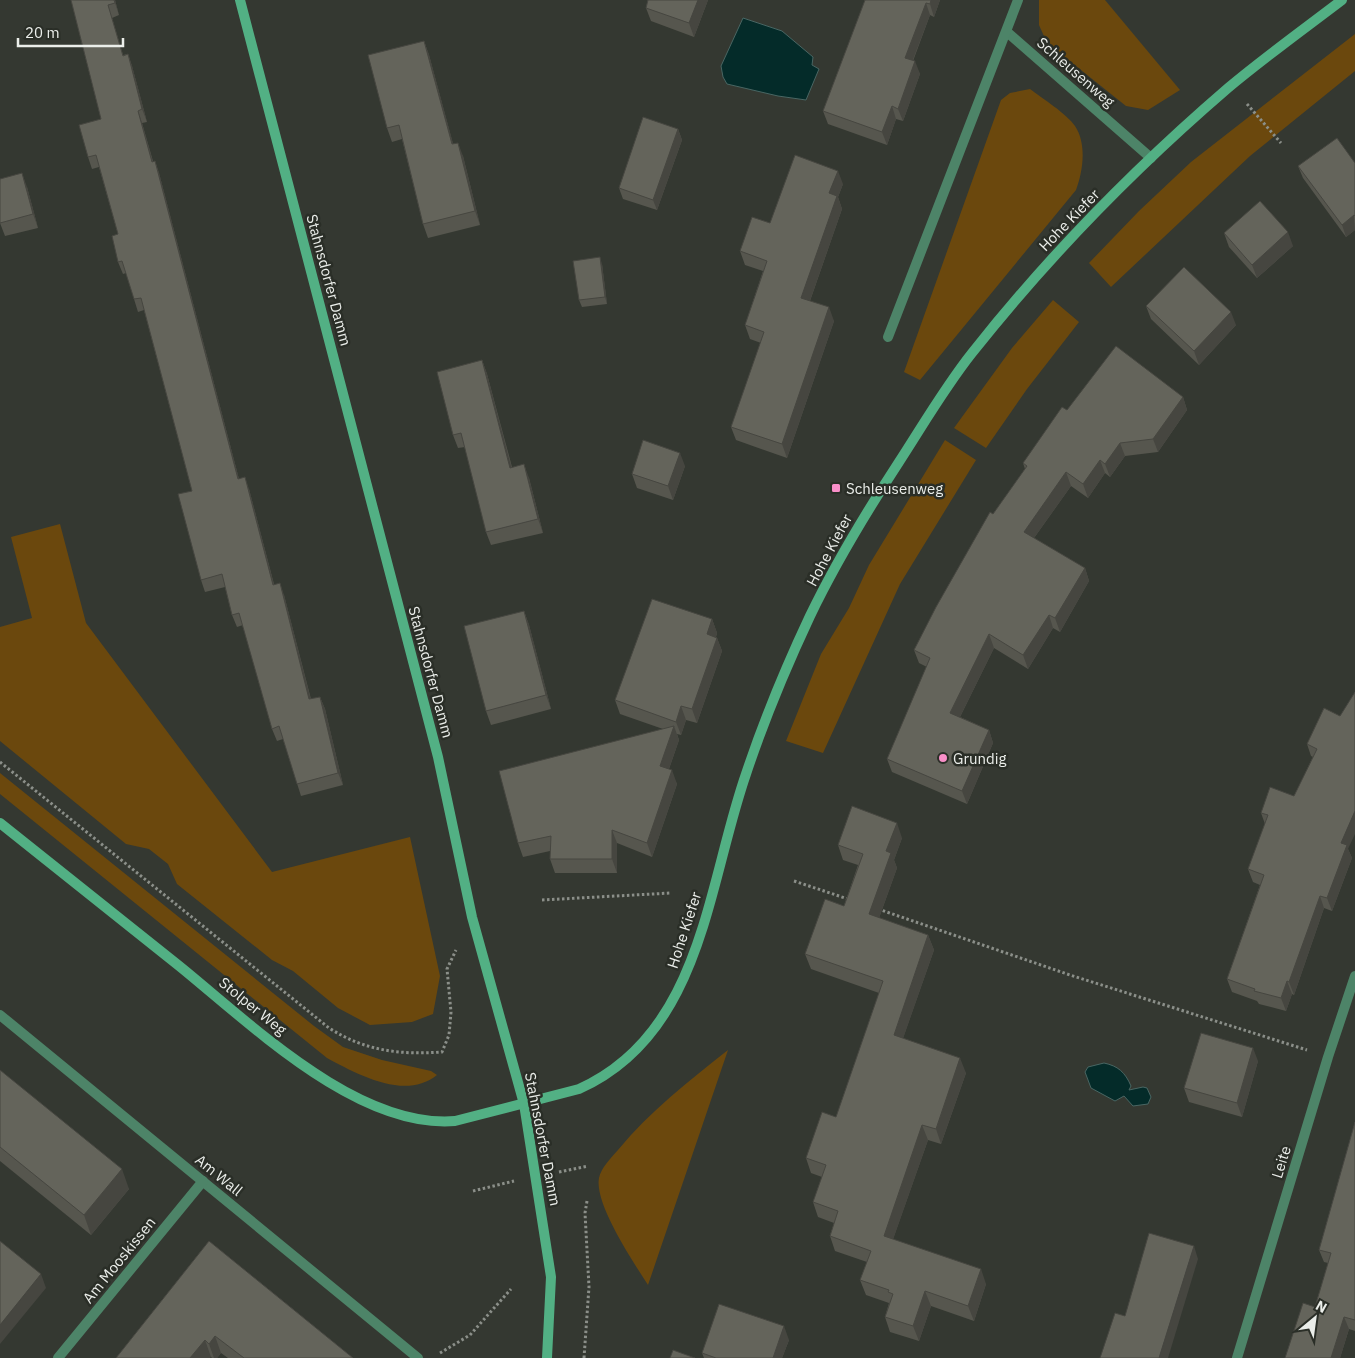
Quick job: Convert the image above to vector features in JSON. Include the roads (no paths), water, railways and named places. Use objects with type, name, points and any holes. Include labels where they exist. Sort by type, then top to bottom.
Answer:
[{"type":"street","name":"Stahnsdorfer Damm","points":[[240,0],[438,757],[472,917],[524,1104],[551,1277],[546,1358]]},
{"type":"street","points":[[888,337],[1018,0]]},
{"type":"street","name":"Hohe Kiefer","points":[[524,1104],[579,1089],[598,1081],[639,1048],[676,997],[695,953],[745,776],[777,692],[811,614],[863,518],[969,357],[1030,282],[1151,158],[1231,86],[1342,0]]},
{"type":"street","name":"Schleusenweg","points":[[1007,32],[1151,158]]},
{"type":"street","name":"Stolper Weg","points":[[0,823],[308,1069],[333,1084],[380,1108],[434,1122],[455,1121],[524,1104]]},
{"type":"street","name":"Leite","points":[[1237,1358],[1328,1057],[1355,976]]},
{"type":"street","name":"Am Wall","points":[[0,1015],[418,1358]]},
{"type":"street","name":"Am Mooskissen","points":[[58,1358],[203,1181]]},
{"type":"water","points":[[743,18],[782,31],[813,57],[812,65],[819,69],[806,100],[778,96],[727,84],[723,77],[721,66]]},
{"type":"water","points":[[1104,1063],[1124,1073],[1131,1086],[1129,1090],[1147,1088],[1151,1097],[1148,1104],[1133,1106],[1124,1096],[1115,1101],[1091,1088],[1085,1072],[1088,1067]]},
{"type":"place","name":"Schleusenweg","points":[[836,488]]},
{"type":"place","name":"Grundig","points":[[943,758]]}]
